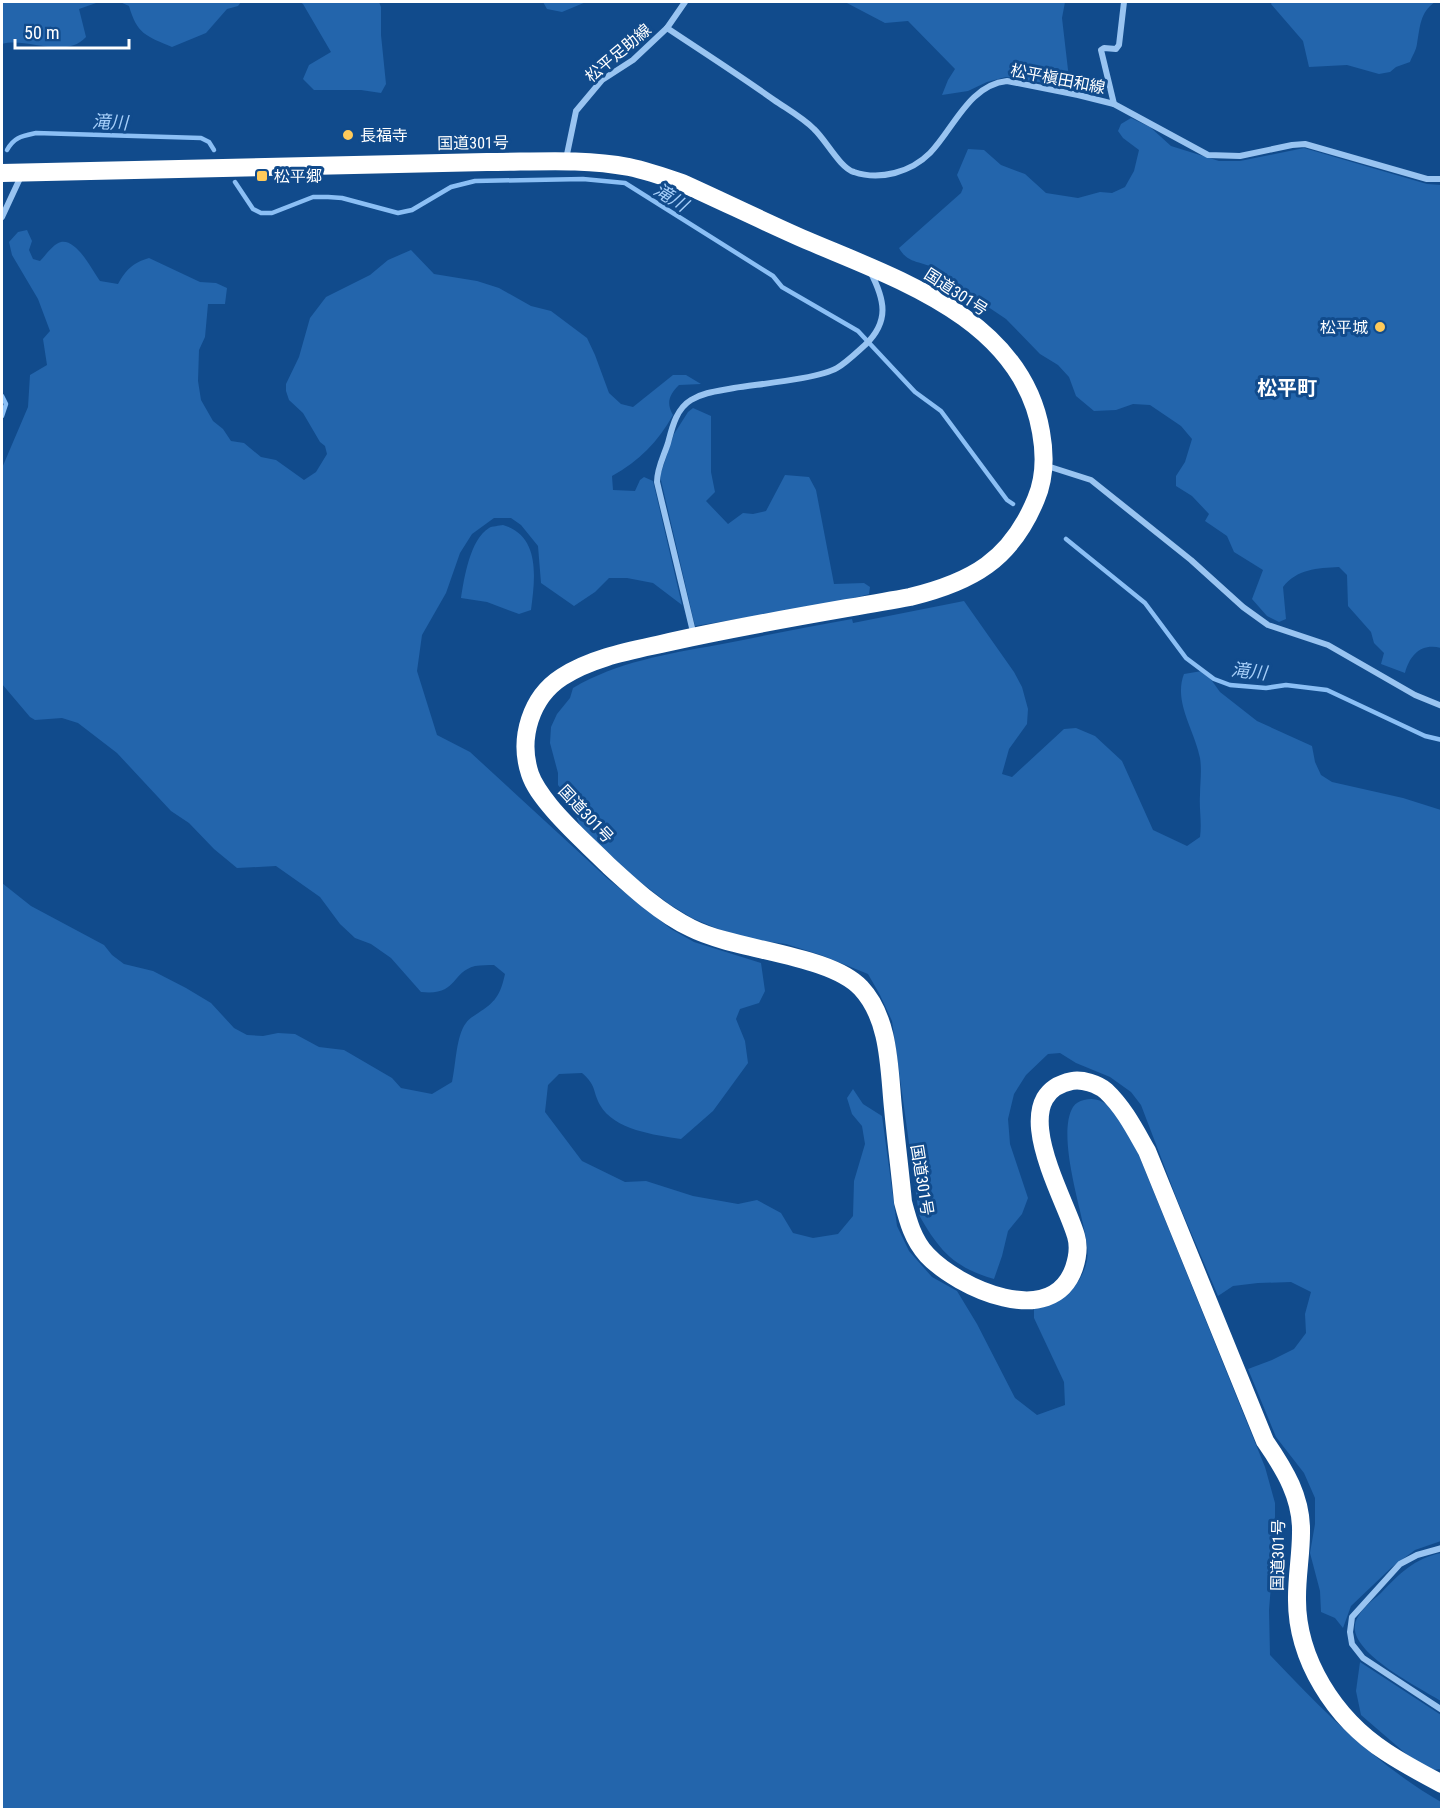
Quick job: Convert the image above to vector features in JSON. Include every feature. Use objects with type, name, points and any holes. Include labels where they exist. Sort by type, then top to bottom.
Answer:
[{"type":"highway","name":"国道301号","points":[[2,173],[566,162],[607,164],[656,174],[682,183],[911,285],[969,321],[992,341],[1015,367],[1027,386],[1039,420],[1044,445],[1044,465],[1038,495],[1023,527],[1014,540],[994,560],[958,583],[910,597],[694,636],[634,650],[579,668],[561,678],[538,700],[526,733],[526,754],[530,773],[539,792],[570,830],[624,880],[668,915],[692,929],[729,943],[807,961],[829,969],[862,989],[876,1013],[886,1045],[903,1202],[908,1221],[915,1240],[926,1254],[945,1272],[965,1284],[986,1293],[1026,1299],[1046,1297],[1058,1291],[1066,1282],[1075,1262],[1077,1239],[1045,1154],[1039,1115],[1046,1097],[1059,1085],[1074,1080],[1103,1088],[1112,1097],[1147,1151],[1265,1441],[1284,1469],[1297,1498],[1302,1532],[1297,1598],[1303,1642],[1312,1668],[1333,1702],[1349,1722],[1384,1751],[1442,1784]]},
{"type":"street","name":"松平足助線","points":[[566,162],[576,111],[602,80],[633,60],[667,28],[685,2]]},
{"type":"street","points":[[1114,104],[1101,51],[1104,48],[1116,49],[1119,45],[1124,2]]},
{"type":"street","name":"松平槇田和線","points":[[667,28],[813,127],[852,172],[878,176],[906,170],[918,164],[930,153],[968,103],[985,88],[996,82],[1007,81],[1078,94],[1114,104],[1209,155],[1240,156],[1305,144],[1427,179],[1442,179]]},
{"type":"street","points":[[2,217],[23,171]]},
{"type":"street","points":[[694,636],[657,477],[671,428],[684,405],[701,394],[810,376],[835,369],[865,345],[880,327],[883,306],[879,289],[867,265]]},
{"type":"street","points":[[1044,465],[1091,480],[1191,560],[1243,607],[1268,625],[1328,645],[1414,695],[1442,706]]},
{"type":"street","points":[[1442,1548],[1416,1555],[1400,1564],[1352,1617],[1350,1632],[1352,1644],[1363,1658],[1442,1710]]},
{"type":"shaded area","points":[[2,2],[99,2],[79,9],[86,37],[77,44],[57,47],[23,43],[2,44]]},
{"type":"shaded area","points":[[120,2],[241,2],[238,6],[227,9],[206,33],[172,47],[144,33],[135,23],[129,6]]},
{"type":"shaded area","points":[[300,2],[379,2],[386,84],[381,93],[361,90],[314,90],[303,79],[309,65],[331,52]]},
{"type":"shaded area","points":[[543,2],[586,2],[562,12],[547,9]]},
{"type":"shaded area","points":[[845,2],[1065,2],[1062,18],[1070,87],[1006,77],[987,82],[968,91],[942,95],[955,69],[908,21],[885,23]]},
{"type":"shaded area","points":[[1272,2],[1435,2],[1426,10],[1410,62],[1390,72],[1379,74],[1347,65],[1309,67],[1303,41],[1271,4]]},
{"type":"shaded area","points":[[1131,118],[1150,127],[1171,146],[1219,161],[1240,161],[1304,148],[1427,184],[1441,185],[1441,648],[1428,647],[1418,652],[1410,660],[1405,673],[1381,664],[1384,653],[1374,643],[1371,632],[1348,606],[1347,575],[1339,567],[1315,569],[1295,576],[1283,587],[1286,619],[1279,622],[1267,616],[1252,599],[1263,570],[1234,552],[1227,536],[1205,521],[1209,514],[1192,496],[1176,486],[1176,476],[1185,462],[1192,439],[1181,426],[1150,405],[1133,404],[1116,410],[1094,411],[1076,396],[1069,377],[1058,365],[1040,354],[1006,319],[934,269],[908,258],[899,248],[961,193],[963,188],[957,175],[968,149],[984,150],[1001,165],[1025,174],[1046,193],[1078,198],[1100,192],[1112,193],[1125,187],[1134,171],[1139,150],[1123,138],[1118,131],[1121,124]]},
{"type":"shaded area","points":[[27,230],[32,241],[29,250],[33,259],[40,261],[55,245],[67,242],[78,250],[100,281],[118,284],[130,268],[149,258],[200,282],[216,283],[227,288],[225,304],[208,304],[205,337],[199,350],[198,381],[201,400],[213,421],[223,429],[231,441],[244,443],[261,457],[276,460],[304,480],[316,472],[327,454],[325,446],[320,442],[303,413],[289,400],[286,391],[286,384],[299,357],[310,318],[326,297],[370,275],[388,260],[411,250],[434,274],[477,281],[499,288],[531,306],[551,311],[587,338],[609,393],[621,404],[633,407],[673,375],[686,375],[701,384],[679,385],[670,399],[673,415],[661,434],[631,464],[612,476],[613,490],[635,491],[644,477],[653,481],[682,605],[653,583],[627,578],[609,578],[595,592],[574,606],[541,583],[538,546],[521,525],[511,518],[494,518],[472,534],[460,553],[446,593],[422,635],[417,671],[437,735],[470,752],[608,879],[671,929],[694,942],[761,963],[765,991],[759,1003],[740,1009],[736,1019],[745,1041],[748,1063],[713,1111],[681,1139],[636,1130],[615,1120],[600,1105],[592,1085],[582,1073],[559,1074],[548,1085],[545,1112],[582,1161],[625,1182],[646,1181],[693,1196],[738,1204],[757,1200],[781,1213],[793,1233],[813,1238],[838,1234],[853,1216],[854,1181],[865,1144],[862,1126],[852,1114],[847,1098],[853,1089],[863,1104],[882,1116],[897,1226],[909,1251],[932,1277],[957,1291],[977,1324],[1015,1398],[1037,1415],[1065,1405],[1064,1382],[1034,1318],[1034,1309],[1053,1303],[1068,1293],[1080,1278],[1087,1260],[1086,1237],[1070,1164],[1067,1132],[1069,1118],[1073,1107],[1082,1100],[1094,1099],[1111,1108],[1124,1125],[1138,1153],[1265,1467],[1275,1503],[1269,1610],[1270,1655],[1350,1735],[1394,1771],[1441,1802],[1441,1809],[2,1809],[2,883],[31,906],[104,945],[124,964],[153,971],[211,1003],[234,1028],[247,1035],[295,1034],[319,1047],[344,1050],[392,1078],[401,1088],[432,1094],[452,1082],[458,1043],[463,1029],[469,1020],[495,1000],[505,974],[494,965],[475,966],[467,969],[442,991],[421,992],[391,958],[371,944],[355,938],[340,924],[320,897],[276,866],[237,868],[214,849],[189,823],[171,811],[117,753],[78,723],[62,718],[35,720],[30,717],[2,684],[2,468],[28,407],[30,375],[47,365],[43,339],[50,331],[38,299],[12,255],[9,242],[18,232]]},
{"type":"shaded area","points":[[693,408],[711,416],[711,472],[715,492],[706,501],[728,524],[743,513],[753,514],[766,511],[785,475],[809,477],[816,490],[834,584],[864,583],[870,587],[869,594],[844,601],[695,626],[660,476],[674,434]]},
{"type":"shaded area","points":[[503,525],[524,539],[533,560],[534,585],[531,610],[519,614],[487,602],[461,598],[469,560],[477,541],[489,528]]},
{"type":"shaded area","points":[[964,601],[1014,672],[1022,687],[1028,709],[1027,724],[1009,749],[1002,774],[1012,777],[1064,729],[1076,728],[1095,736],[1122,761],[1153,830],[1187,846],[1200,837],[1201,768],[1200,758],[1183,706],[1181,685],[1184,674],[1202,671],[1207,674],[1220,692],[1257,721],[1312,746],[1315,762],[1321,775],[1332,782],[1403,798],[1441,810],[1441,1541],[1415,1550],[1392,1567],[1351,1606],[1343,1628],[1335,1618],[1321,1612],[1320,1591],[1310,1553],[1315,1524],[1315,1498],[1304,1473],[1276,1437],[1248,1369],[1294,1349],[1306,1333],[1305,1314],[1311,1292],[1291,1282],[1258,1283],[1233,1286],[1218,1296],[1178,1202],[1141,1105],[1131,1092],[1110,1077],[1076,1063],[1060,1053],[1048,1054],[1026,1075],[1014,1094],[1008,1119],[1010,1144],[1028,1198],[1022,1214],[1008,1231],[994,1279],[968,1269],[949,1256],[933,1238],[919,1215],[892,1021],[868,974],[786,944],[750,939],[718,929],[692,918],[669,904],[622,868],[580,826],[568,797],[558,785],[558,773],[550,743],[551,727],[557,714],[570,698],[573,688],[590,679],[625,665],[661,656],[835,622],[852,619],[853,623]]},
{"type":"shaded area","points":[[1442,1553],[1441,1701],[1403,1679],[1374,1658],[1356,1636],[1355,1625],[1365,1607],[1401,1573],[1423,1559]]},
{"type":"shaded area","points":[[1360,1662],[1441,1715],[1440,1769],[1426,1771],[1361,1715],[1356,1691]]},
{"type":"waterway","name":"滝川","points":[[7,150],[19,138],[36,133],[201,138],[209,142],[214,150]]},
{"type":"waterway","name":"滝川","points":[[235,182],[253,209],[261,213],[272,213],[313,197],[342,198],[398,213],[412,210],[451,187],[475,181],[583,179],[625,183],[773,276],[782,287],[858,331],[915,392],[941,411],[1007,500],[1013,504]]},
{"type":"waterway","name":"滝川","points":[[2,396],[6,404],[2,416]]},
{"type":"waterway","name":"滝川","points":[[1066,539],[1145,603],[1186,658],[1214,679],[1230,685],[1266,688],[1286,685],[1327,690],[1425,736],[1442,740]]},
{"type":"place","name":"長福寺","points":[[348,135]]},
{"type":"place","name":"松平郷","points":[[262,176]]},
{"type":"place","name":"松平城","points":[[1380,327]]},
{"type":"district","name":"松平町","points":[[1287,388]]}]
